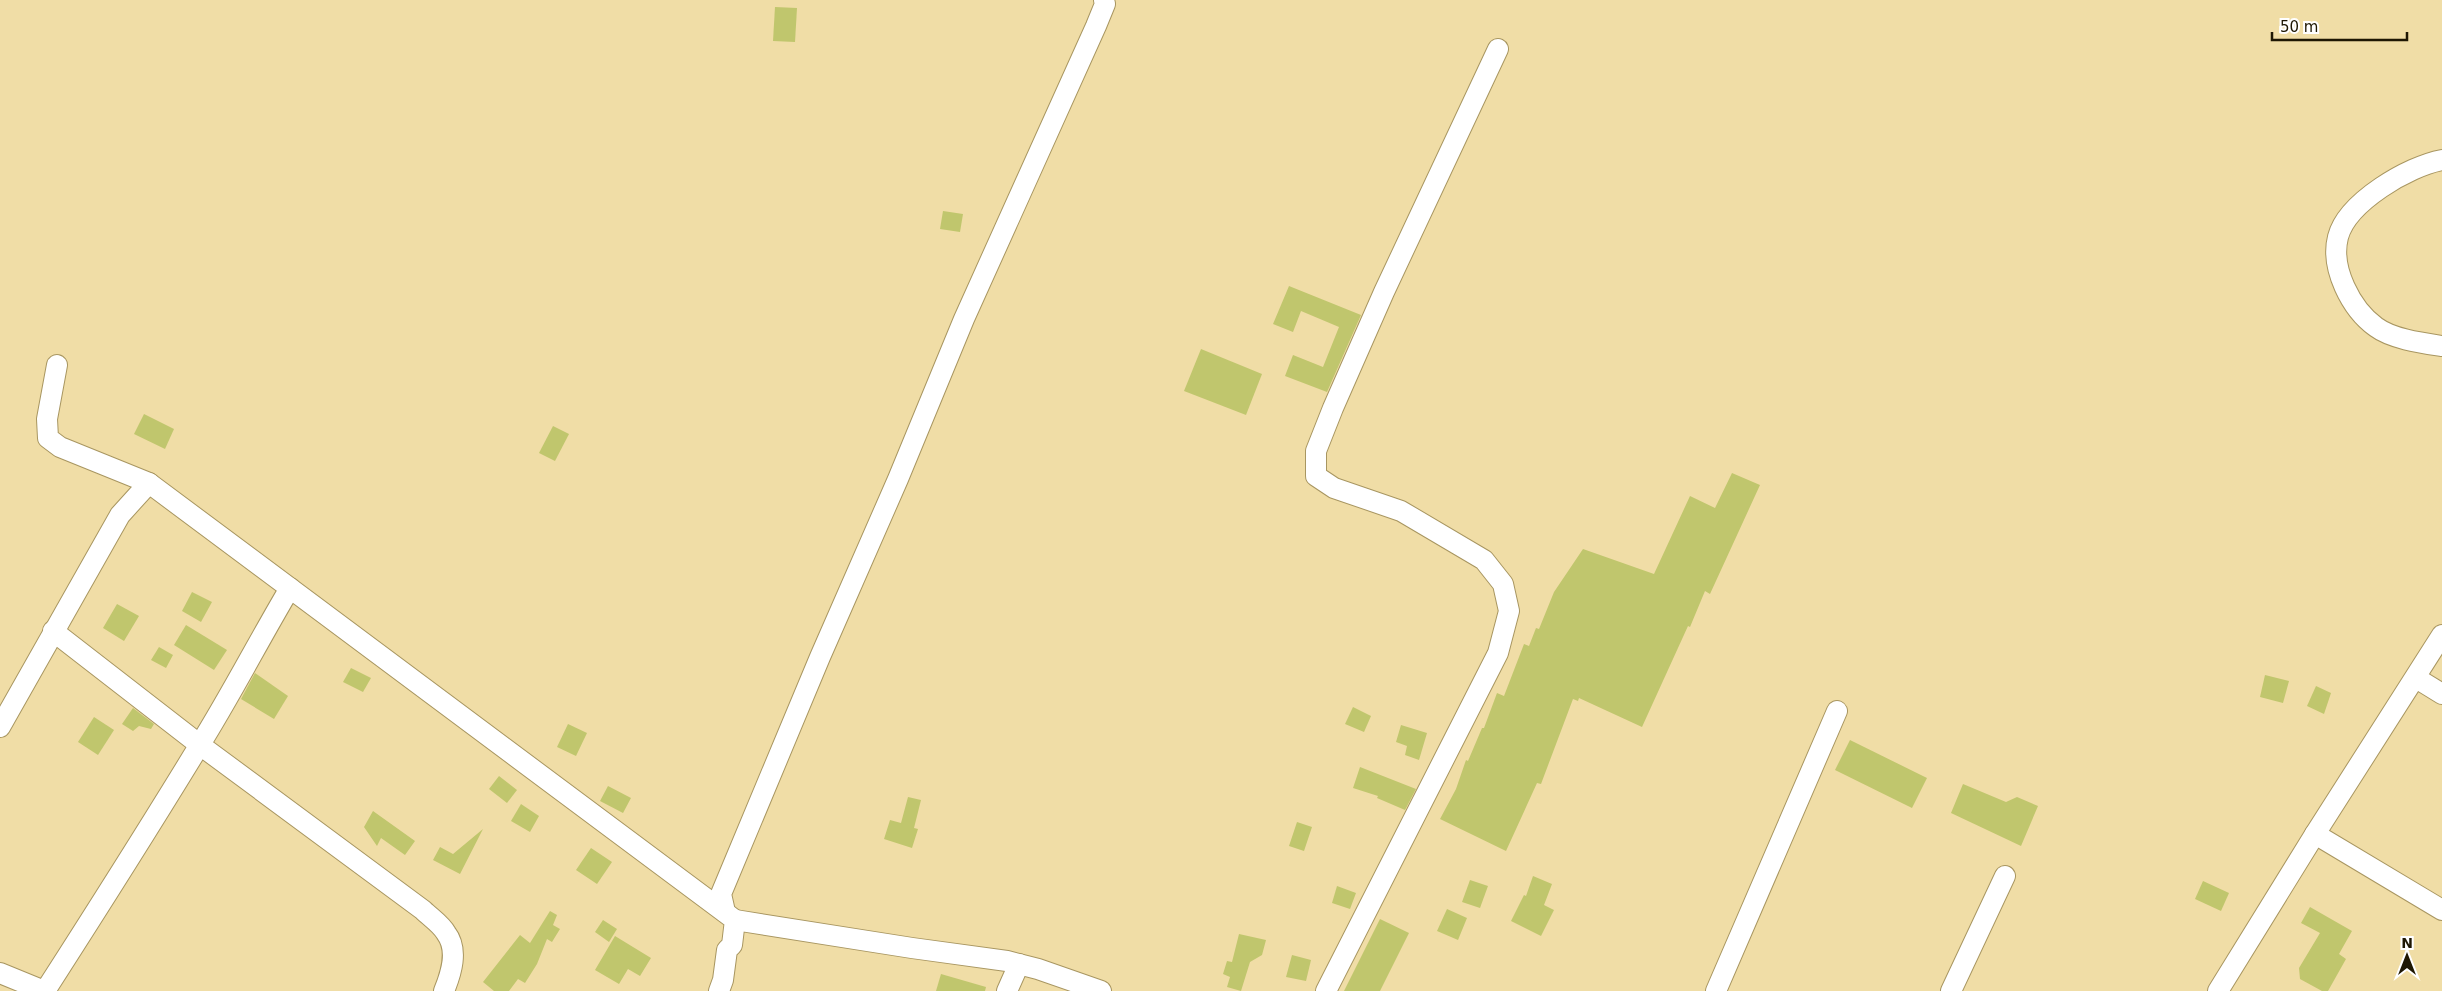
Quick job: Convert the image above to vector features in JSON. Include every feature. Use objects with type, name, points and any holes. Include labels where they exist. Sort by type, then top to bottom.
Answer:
[{"type":"street","points":[[719,991],[724,980],[727,950],[732,945],[730,916],[721,894],[820,657],[898,480],[964,319],[1096,26],[1105,4],[1104,0]]},
{"type":"street","points":[[1326,991],[1498,653],[1509,612],[1504,584],[1484,560],[1401,511],[1334,488],[1316,476],[1316,451],[1333,408],[1392,275],[1498,49]]},
{"type":"street","points":[[2442,160],[2430,162],[2394,179],[2370,195],[2350,217],[2338,236],[2337,263],[2343,288],[2376,328],[2408,340],[2442,346]]},
{"type":"street","points":[[57,365],[47,419],[48,438],[60,447],[149,483],[730,916],[1019,964],[1101,991]]},
{"type":"street","points":[[0,727],[120,514],[149,483]]},
{"type":"street","points":[[0,973],[45,991],[121,874],[200,745],[290,588]]},
{"type":"street","points":[[53,631],[200,745],[423,910],[447,933],[453,954],[450,974],[444,991]]},
{"type":"street","points":[[2220,991],[2315,834],[2442,635]]},
{"type":"street","points":[[2416,678],[2442,694]]},
{"type":"street","points":[[1716,991],[1837,711]]},
{"type":"street","points":[[2315,834],[2442,910]]},
{"type":"street","points":[[1951,991],[2005,876]]},
{"type":"street","points":[[1008,991],[1019,964]]},
{"type":"building","points":[[775,7],[797,8],[795,42],[773,41]]},
{"type":"building","points":[[943,211],[963,214],[960,232],[940,229]]},
{"type":"building","points":[[1289,286],[1361,315],[1327,392],[1285,376],[1293,355],[1323,367],[1339,327],[1301,311],[1293,332],[1273,324]]},
{"type":"building","points":[[1201,349],[1262,374],[1246,415],[1184,391]]},
{"type":"building","points":[[144,414],[174,429],[165,449],[134,434]]},
{"type":"building","points":[[553,426],[569,434],[555,461],[539,453]]},
{"type":"building","points":[[1732,473],[1760,485],[1710,594],[1705,591],[1690,627],[1688,626],[1642,727],[1579,698],[1578,701],[1573,699],[1541,784],[1537,783],[1506,851],[1440,819],[1456,789],[1466,760],[1468,761],[1482,728],[1484,728],[1497,693],[1504,696],[1524,644],[1529,646],[1536,628],[1539,629],[1554,592],[1583,549],[1654,574],[1690,496],[1715,508]]},
{"type":"building","points":[[192,592],[212,602],[201,622],[182,611]]},
{"type":"building","points":[[117,604],[139,616],[124,641],[103,628]]},
{"type":"building","points":[[186,625],[227,650],[214,670],[174,645]]},
{"type":"building","points":[[159,647],[173,655],[166,668],[151,660]]},
{"type":"building","points":[[351,668],[371,678],[363,692],[343,682]]},
{"type":"building","points":[[255,673],[288,696],[274,719],[241,699]]},
{"type":"building","points":[[2265,675],[2289,681],[2283,703],[2260,697]]},
{"type":"building","points":[[2316,686],[2331,693],[2324,714],[2307,706]]},
{"type":"building","points":[[1353,707],[1371,716],[1364,732],[1345,724]]},
{"type":"building","points":[[133,708],[154,724],[151,729],[139,726],[133,731],[122,724]]},
{"type":"building","points":[[94,717],[114,730],[98,755],[78,742]]},
{"type":"building","points":[[568,724],[587,733],[576,756],[557,747]]},
{"type":"building","points":[[1401,725],[1427,733],[1419,760],[1405,755],[1407,746],[1396,742]]},
{"type":"building","points":[[1850,740],[1927,778],[1912,808],[1835,770]]},
{"type":"building","points":[[1360,767],[1416,789],[1405,810],[1377,798],[1378,796],[1353,788]]},
{"type":"building","points":[[499,776],[517,790],[507,803],[489,789]]},
{"type":"building","points":[[1963,784],[2006,802],[2017,797],[2038,806],[2021,846],[1951,813]]},
{"type":"building","points":[[608,786],[631,798],[623,813],[600,801]]},
{"type":"building","points":[[908,797],[921,800],[914,828],[918,829],[912,848],[884,839],[890,820],[901,823]]},
{"type":"building","points":[[521,804],[539,816],[530,832],[511,821]]},
{"type":"building","points":[[373,811],[415,841],[405,855],[381,838],[377,846],[364,827]]},
{"type":"building","points":[[1297,822],[1312,827],[1304,851],[1289,846]]},
{"type":"building","points":[[483,829],[460,874],[433,860],[440,847],[453,854]]},
{"type":"building","points":[[591,848],[612,862],[597,884],[576,870]]},
{"type":"building","points":[[1533,876],[1552,884],[1544,905],[1554,910],[1541,936],[1511,921],[1524,895],[1526,896]]},
{"type":"building","points":[[1470,880],[1488,886],[1480,908],[1462,902]]},
{"type":"building","points":[[2203,881],[2229,893],[2221,911],[2195,899]]},
{"type":"building","points":[[1337,886],[1356,893],[1350,909],[1332,903]]},
{"type":"building","points":[[2310,907],[2352,931],[2339,954],[2346,959],[2328,991],[2322,991],[2300,979],[2299,968],[2320,933],[2301,923]]},
{"type":"building","points":[[1447,909],[1467,918],[1458,940],[1437,931]]},
{"type":"building","points":[[550,911],[557,915],[553,925],[560,929],[552,942],[547,939],[537,964],[525,983],[518,979],[509,991],[494,991],[483,982],[520,935],[530,943]]},
{"type":"building","points":[[1380,919],[1409,933],[1380,991],[1344,991]]},
{"type":"building","points":[[603,920],[617,929],[609,942],[595,932]]},
{"type":"building","points":[[1239,934],[1266,940],[1262,955],[1250,962],[1241,991],[1227,987],[1230,977],[1223,974],[1227,961],[1232,962]]},
{"type":"building","points":[[615,936],[651,958],[640,976],[628,969],[619,984],[595,970]]},
{"type":"building","points":[[1292,955],[1311,960],[1306,981],[1286,977]]},
{"type":"building","points":[[941,974],[986,987],[985,991],[936,991]]}]
